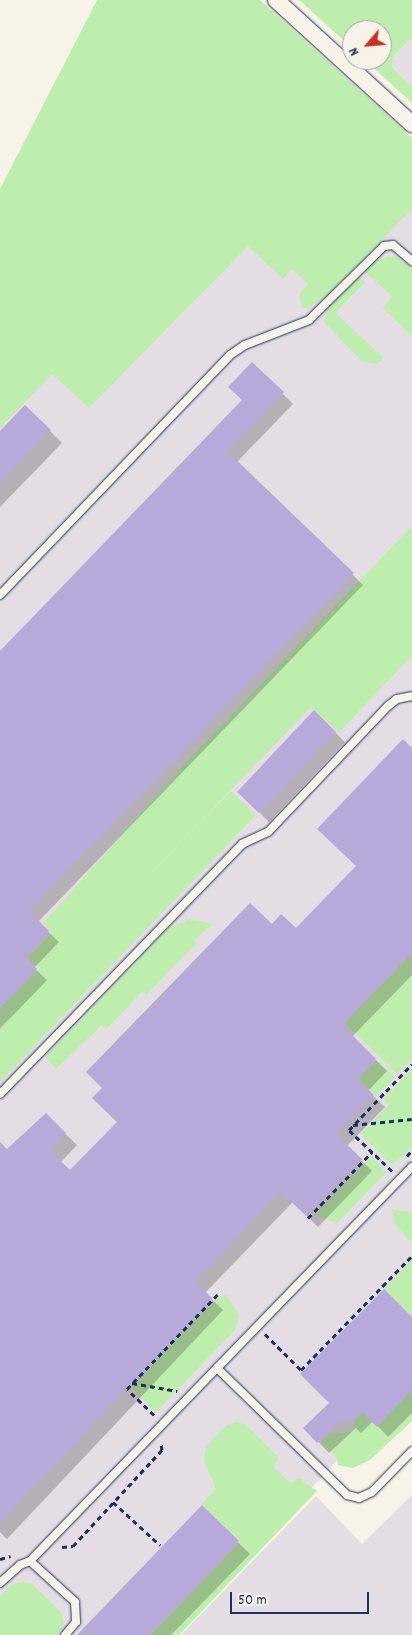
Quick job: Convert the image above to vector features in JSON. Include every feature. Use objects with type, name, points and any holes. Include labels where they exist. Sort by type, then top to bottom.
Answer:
[{"type":"street","points":[[276,0],[412,124]]},
{"type":"lane","points":[[0,594],[230,355],[245,345],[309,320],[384,246],[393,245],[412,262]]},
{"type":"lane","points":[[0,1094],[242,844],[268,832],[388,706],[397,699],[412,696]]},
{"type":"lane","points":[[0,1583],[20,1565],[30,1560],[412,1166]]},
{"type":"lane","points":[[217,1368],[347,1495],[359,1498],[372,1492],[412,1451]]},
{"type":"lane","points":[[30,1560],[75,1602],[76,1622],[66,1635]]},
{"type":"path","points":[[392,1171],[349,1130],[412,1064]]},
{"type":"path","points":[[353,1125],[412,1120]]},
{"type":"path","points":[[308,1218],[372,1152]]},
{"type":"path","points":[[257,1327],[301,1370],[412,1256]]},
{"type":"path","points":[[156,1417],[127,1389],[220,1292]]},
{"type":"path","points":[[132,1383],[180,1392]]},
{"type":"path","points":[[114,1502],[160,1546]]},
{"type":"shaded area","points":[[412,38],[412,87],[392,67],[394,56]]},
{"type":"shaded area","points":[[412,153],[412,597],[0,1026],[0,193]]},
{"type":"shaded area","points":[[412,600],[412,1407],[354,1442],[177,1635],[0,1635],[0,1029]]},
{"type":"shaded area","points":[[412,1495],[412,1635],[181,1635],[316,1496],[362,1544]]},
{"type":"green space","points":[[97,0],[260,0],[412,138],[412,209],[328,295],[309,308],[302,308],[300,300],[300,293],[308,284],[292,269],[283,279],[248,246],[89,408],[52,374],[0,428],[0,189]]},
{"type":"green space","points":[[299,0],[412,0],[412,38],[394,56],[392,67],[392,20],[342,20],[342,39]]},
{"type":"green space","points":[[392,67],[412,87],[412,103],[376,70],[392,70]]},
{"type":"green space","points":[[388,256],[396,257],[412,269],[412,336],[383,308],[392,296],[364,271],[374,261]]},
{"type":"green space","points":[[359,276],[365,282],[335,313],[384,358],[376,364],[362,361],[324,322],[327,310]]},
{"type":"green space","points":[[412,526],[412,656],[339,732],[311,707],[112,913],[231,791],[256,815],[0,1082],[0,1029],[24,1003],[0,1028],[0,1008],[39,969],[28,958],[52,933],[43,923],[194,754]]},
{"type":"green space","points":[[190,919],[213,924],[194,940],[197,943],[146,995],[142,992],[106,1029],[102,1025],[56,1069],[46,1058],[47,1055],[169,928]]},
{"type":"green space","points":[[411,955],[412,1059],[397,1074],[345,1023]]},
{"type":"green space","points":[[377,1060],[395,1077],[376,1096],[359,1079]]},
{"type":"green space","points":[[412,1069],[412,1147],[392,1165],[361,1134],[389,1105],[383,1099]]},
{"type":"green space","points":[[372,1156],[386,1173],[337,1223],[315,1215]]},
{"type":"green space","points":[[392,1209],[412,1213],[412,1243],[394,1223]]},
{"type":"green space","points":[[412,1259],[412,1316],[384,1289]]},
{"type":"green space","points":[[226,1295],[239,1315],[235,1330],[156,1412],[131,1388],[220,1296]]},
{"type":"green space","points":[[412,1362],[412,1421],[370,1460],[353,1468],[338,1465],[337,1458],[321,1442],[329,1434],[353,1432],[355,1420]]},
{"type":"green space","points":[[237,1422],[246,1425],[279,1458],[273,1466],[290,1483],[299,1478],[317,1491],[179,1635],[151,1635],[241,1542],[202,1504],[216,1488],[204,1461],[206,1446],[227,1425]]},
{"type":"green space","points":[[22,1582],[32,1584],[61,1612],[64,1622],[58,1635],[0,1635],[0,1596],[12,1584]]},
{"type":"building","points":[[252,362],[284,392],[227,451],[354,573],[29,911],[49,931],[24,957],[37,969],[0,1008],[0,651],[242,400],[228,387]]},
{"type":"building","points":[[25,405],[51,430],[0,483],[0,431]]},
{"type":"building","points":[[314,710],[336,732],[259,813],[237,792]]},
{"type":"building","points":[[403,739],[412,748],[412,952],[342,1025],[376,1059],[357,1079],[374,1095],[336,1134],[362,1159],[306,1216],[281,1192],[195,1281],[212,1298],[0,1523],[0,1142],[7,1149],[46,1113],[66,1133],[49,1150],[70,1170],[117,1122],[92,1098],[102,1088],[86,1072],[250,903],[272,924],[281,914],[296,928],[356,866],[317,829]]},
{"type":"building","points":[[384,1289],[412,1317],[412,1390],[377,1427],[361,1411],[349,1423],[344,1418],[317,1443],[303,1428],[329,1403],[300,1374]]},
{"type":"building","points":[[202,1505],[239,1541],[149,1635],[77,1635]]}]
